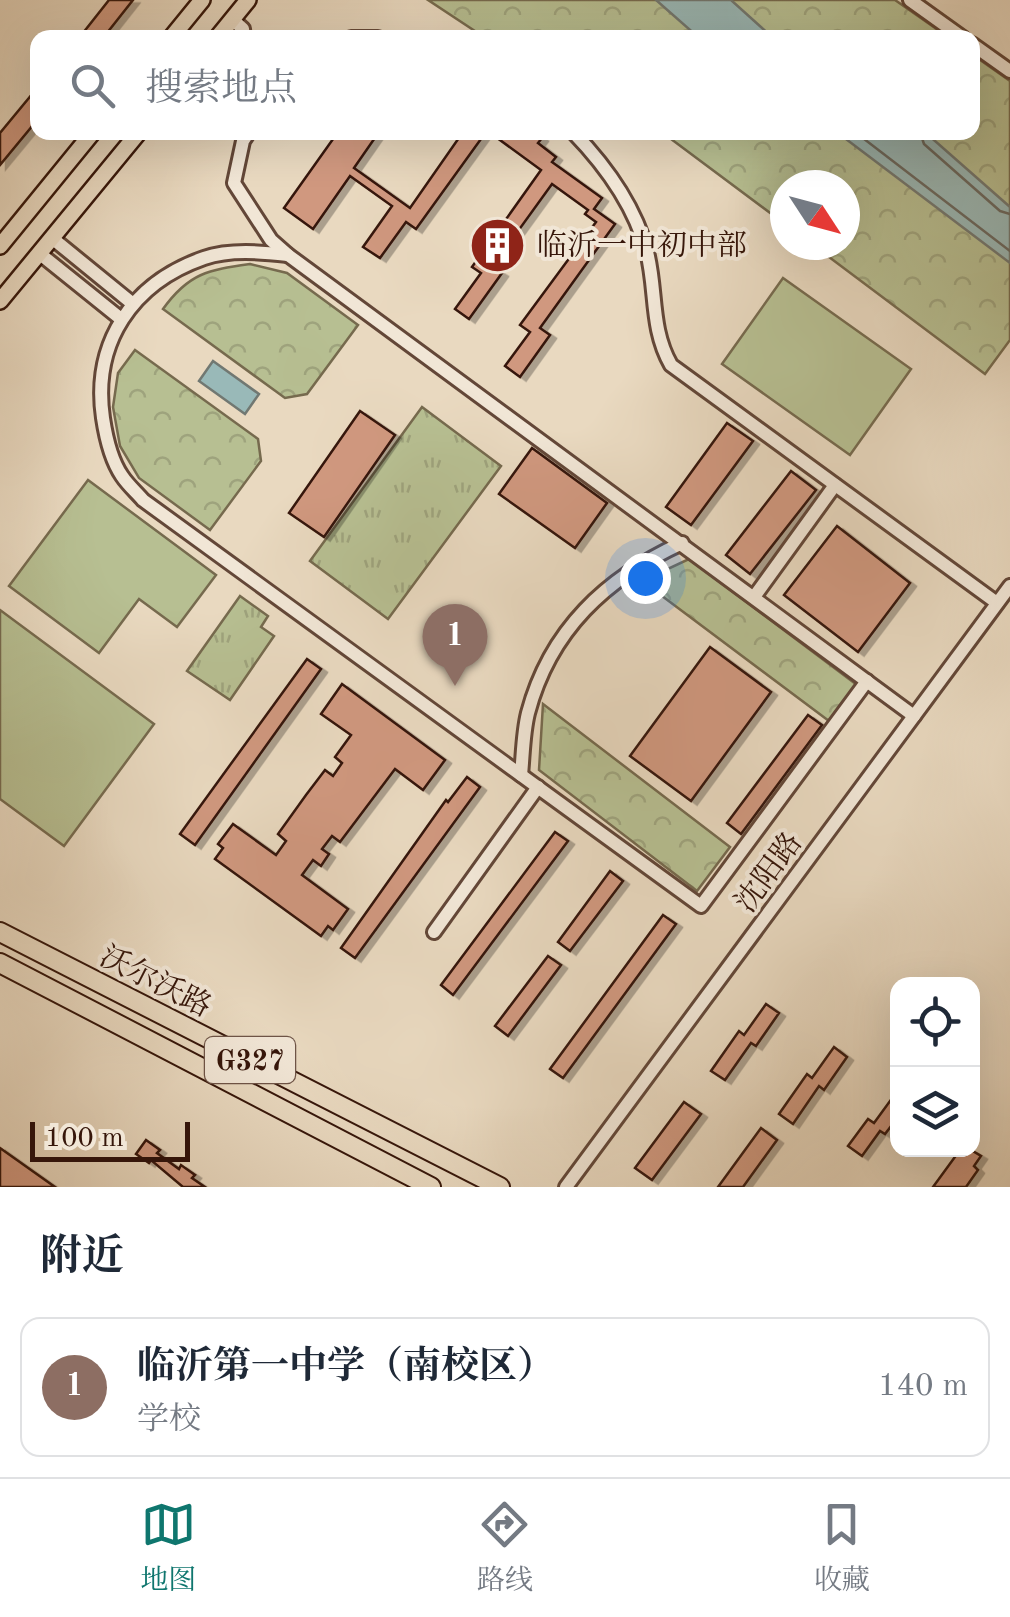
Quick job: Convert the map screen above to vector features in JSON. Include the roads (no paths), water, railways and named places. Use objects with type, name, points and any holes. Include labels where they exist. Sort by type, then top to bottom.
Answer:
[{"type":"highway","name":"沃尔沃路","points":[[0,932],[500,1187]]},
{"type":"highway","name":"沃尔沃路","points":[[0,963],[431,1187]]},
{"type":"main road","points":[[178,30],[202,0]]},
{"type":"main road","points":[[224,30],[248,0]]},
{"type":"main road","points":[[0,246],[86,140]]},
{"type":"main road","points":[[0,301],[132,140]]},
{"type":"street","points":[[910,0],[953,30]]},
{"type":"street","points":[[232,20],[243,30]]},
{"type":"street","points":[[980,50],[1010,71]]},
{"type":"street","points":[[243,140],[234,182],[271,240],[288,256],[914,716]]},
{"type":"street","points":[[581,140],[614,184],[646,251],[660,345],[671,365],[998,603]]},
{"type":"street","points":[[52,238],[133,304]]},
{"type":"street","points":[[288,256],[256,252],[208,257],[167,274],[121,319],[111,336],[99,390],[106,438],[121,475],[142,500],[701,906],[868,682]]},
{"type":"street","points":[[40,253],[121,319]]},
{"type":"street","points":[[754,597],[836,485]]},
{"type":"street","points":[[521,774],[528,716],[545,663],[574,619],[607,586],[682,543]]},
{"type":"street","name":"沈阳路","points":[[566,1187],[1010,586]]},
{"type":"street","points":[[434,932],[538,787]]},
{"type":"water","points":[[656,0],[731,0],[764,30],[690,30]]},
{"type":"water","points":[[847,140],[934,140],[1010,207],[1010,263]]},
{"type":"water","points":[[213,361],[259,394],[245,414],[199,381]]},
{"type":"place","name":"临沂一中初中部","points":[[498,245]]},
{"type":"place","name":"临沂第一中学（南校区）","points":[[455,686]]}]
